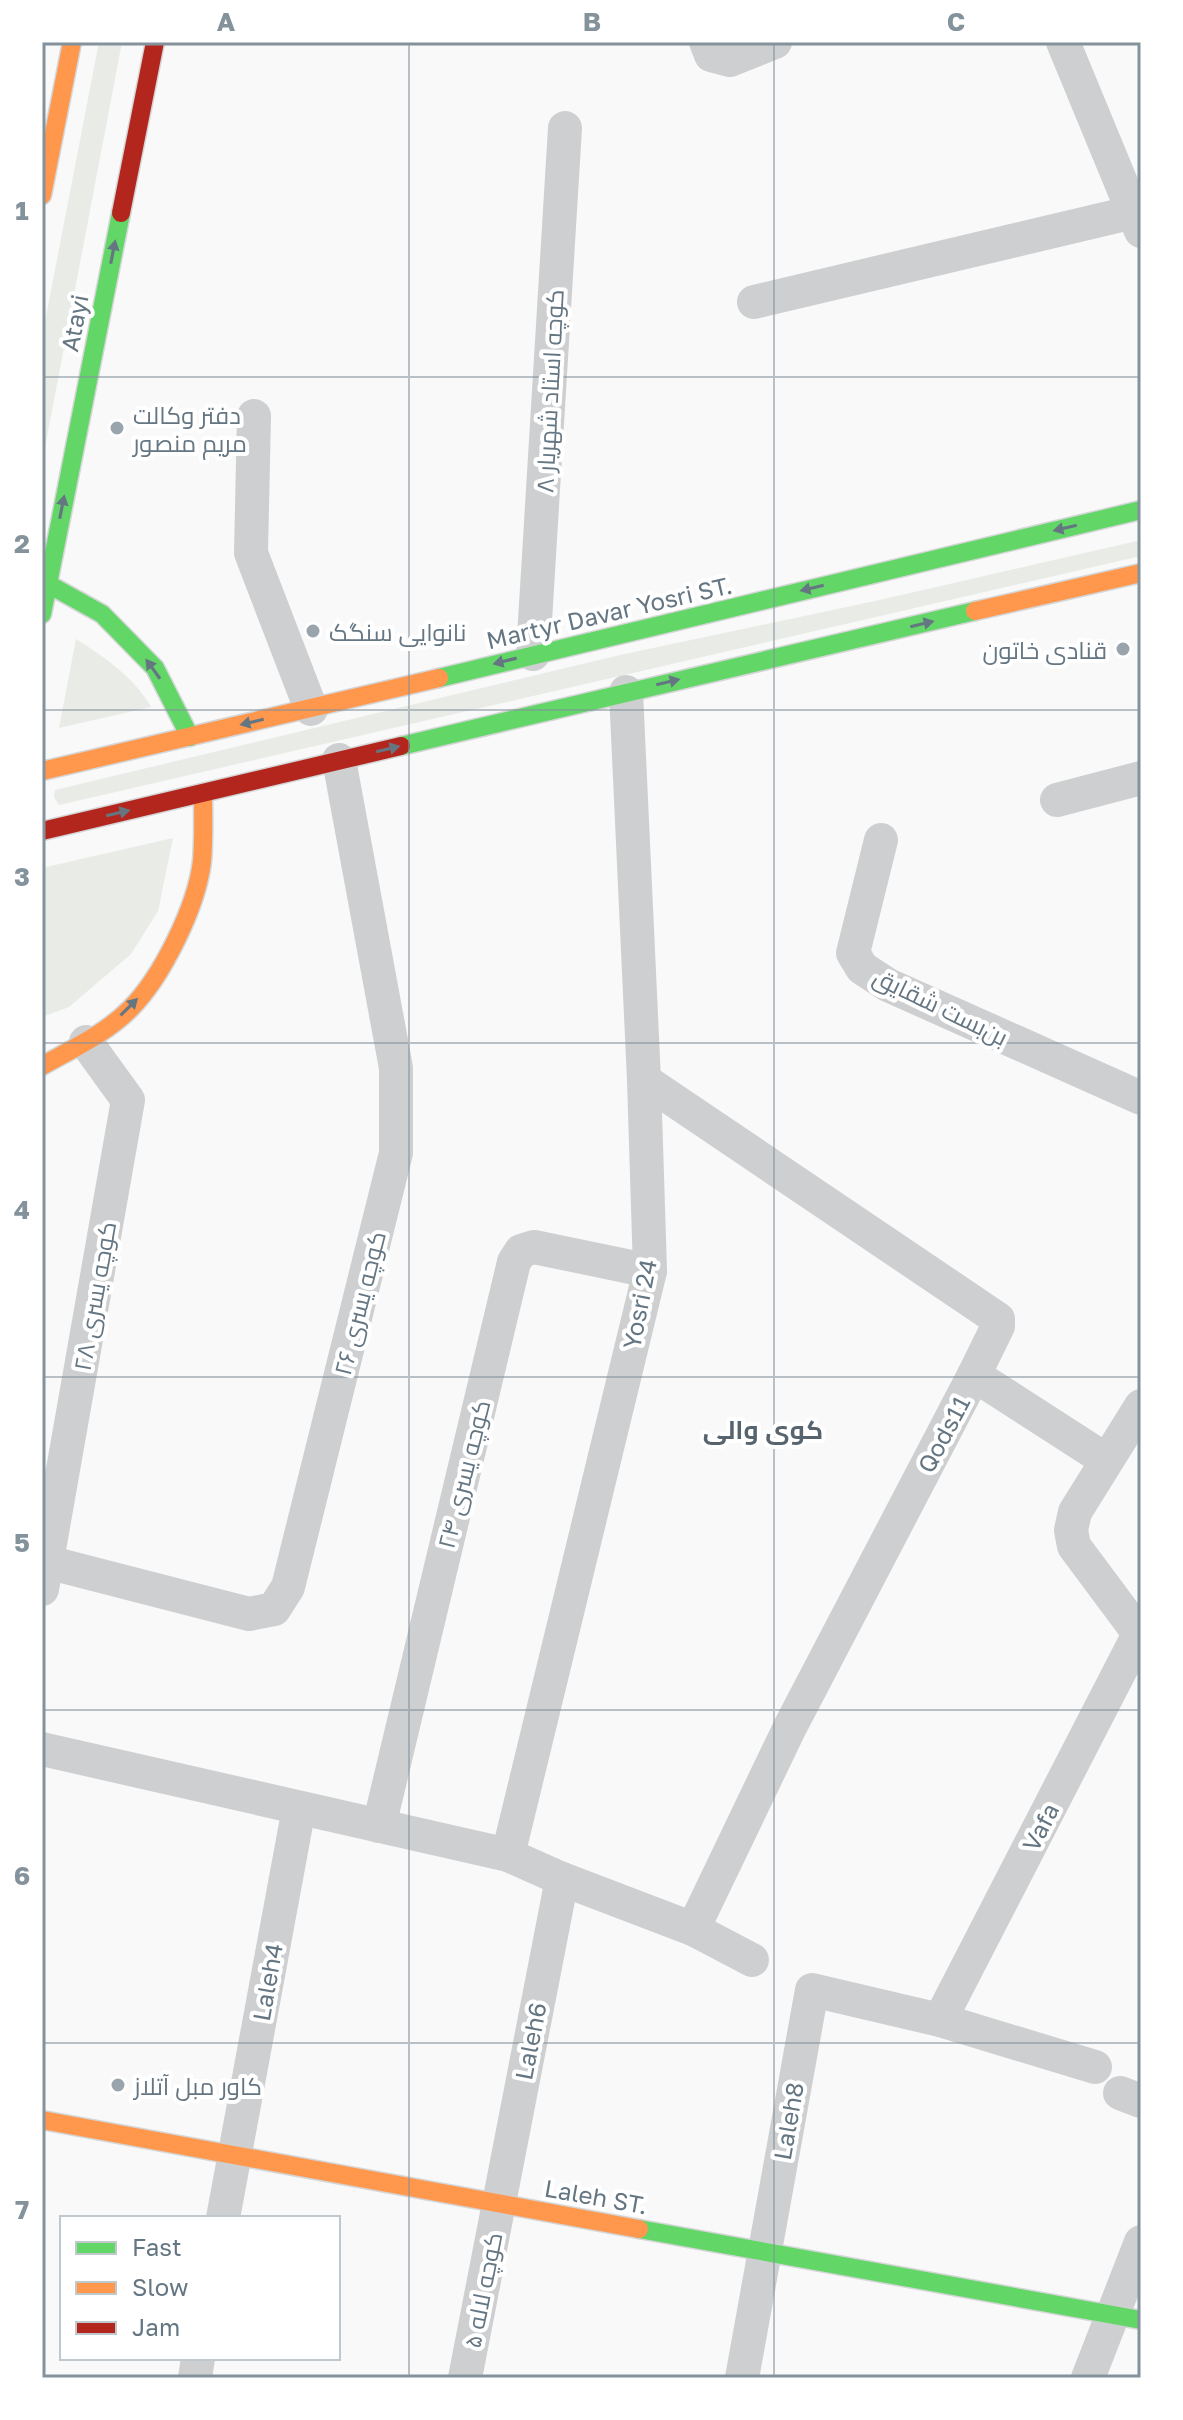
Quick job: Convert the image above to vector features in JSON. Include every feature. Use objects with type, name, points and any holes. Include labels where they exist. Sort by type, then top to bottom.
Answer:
[{"type":"main road","points":[[42,195],[72,42]]},
{"type":"main road","name":"Atayi","points":[[42,614],[155,42]]},
{"type":"main road","name":"Martyr Davar Yosri ST.","points":[[42,771],[1141,510]]},
{"type":"main road","points":[[42,831],[1141,573]]},
{"type":"main road","points":[[48,584],[102,614],[155,668],[190,737]]},
{"type":"main road","points":[[42,1066],[98,1035],[138,998],[183,929],[202,863],[203,793]]},
{"type":"main road","name":"Laleh ST.","points":[[42,2120],[1128,2318]]},
{"type":"street","points":[[706,42],[711,55],[730,60],[775,42]]},
{"type":"street","points":[[754,302],[1138,222],[1063,42]]},
{"type":"street","name":"کوچه استاد شهریار ۸","points":[[533,654],[565,128]]},
{"type":"street","points":[[254,416],[251,553],[311,709]]},
{"type":"street","name":"Yosri 24","points":[[508,1855],[650,1271],[626,692]]},
{"type":"street","name":"کوچه یسری ۲۶","points":[[44,1576],[249,1614],[274,1609],[288,1587],[396,1153],[396,1068],[339,760]]},
{"type":"street","points":[[1057,800],[1141,778]]},
{"type":"street","name":"بن‌بست شقایق","points":[[881,840],[853,953],[862,968],[888,985],[1141,1098]]},
{"type":"street","name":"کوچه یسری ۲۸","points":[[44,1576],[128,1100],[86,1042]]},
{"type":"street","name":"Qods11","points":[[644,1080],[998,1319],[998,1326],[974,1375],[790,1727],[693,1929]]},
{"type":"street","name":"کوچه یسری ۲۴","points":[[379,1826],[514,1262],[521,1251],[534,1247],[650,1271]]},
{"type":"street","points":[[974,1375],[1106,1460]]},
{"type":"street","name":"Vafa","points":[[940,2020],[1140,1635],[1074,1546],[1071,1530],[1075,1512],[1141,1406]]},
{"type":"street","points":[[42,1749],[508,1855],[693,1929],[752,1960]]},
{"type":"street","name":"Laleh4","points":[[223,2216],[299,1808]]},
{"type":"street","name":"Laleh6","points":[[498,2202],[562,1879]]},
{"type":"street","name":"Laleh8","points":[[742,2378],[812,1990],[940,2020]]},
{"type":"street","points":[[940,2020],[1095,2067]]},
{"type":"street","name":"کوچه لاله ۵","points":[[465,2378],[498,2202]]},
{"type":"street","points":[[1088,2378],[1128,2318],[1141,2242]]},
{"type":"shaded area","points":[[99,42],[122,42],[42,463],[42,337]]},
{"type":"shaded area","points":[[1141,540],[1141,556],[59,805],[54,797],[55,790],[620,655]]},
{"type":"shaded area","points":[[76,639],[127,677],[151,707],[59,728]]},
{"type":"shaded area","points":[[173,838],[158,911],[131,954],[69,1007],[42,1017],[42,868]]},
{"type":"traffic: fast","points":[[42,614],[121,213]]},
{"type":"traffic: fast","points":[[439,678],[1141,510]]},
{"type":"traffic: fast","points":[[48,584],[102,614],[155,668],[190,737]]},
{"type":"traffic: fast","points":[[401,746],[975,611]]},
{"type":"traffic: fast","points":[[639,2229],[1141,2320]]},
{"type":"traffic: slow","points":[[42,195],[72,42]]},
{"type":"traffic: slow","points":[[975,611],[1141,573]]},
{"type":"traffic: slow","points":[[42,771],[439,678]]},
{"type":"traffic: slow","points":[[42,1066],[120,1018],[142,995],[166,960],[199,879],[203,853],[203,793]]},
{"type":"traffic: slow","points":[[42,2120],[639,2229]]},
{"type":"traffic: jam","points":[[121,213],[155,42]]},
{"type":"traffic: jam","points":[[42,831],[401,746]]},
{"type":"place","name":"دفتر وکالت مریم منصور","points":[[117,428]]},
{"type":"place","name":"نانوایی سنگک","points":[[313,631]]},
{"type":"place","name":"قنادی خاتون","points":[[1123,649]]},
{"type":"place","name":"کاور مبل آتلاز","points":[[118,2085]]},
{"type":"district","name":"کوی والی","points":[[763,1429]]}]
